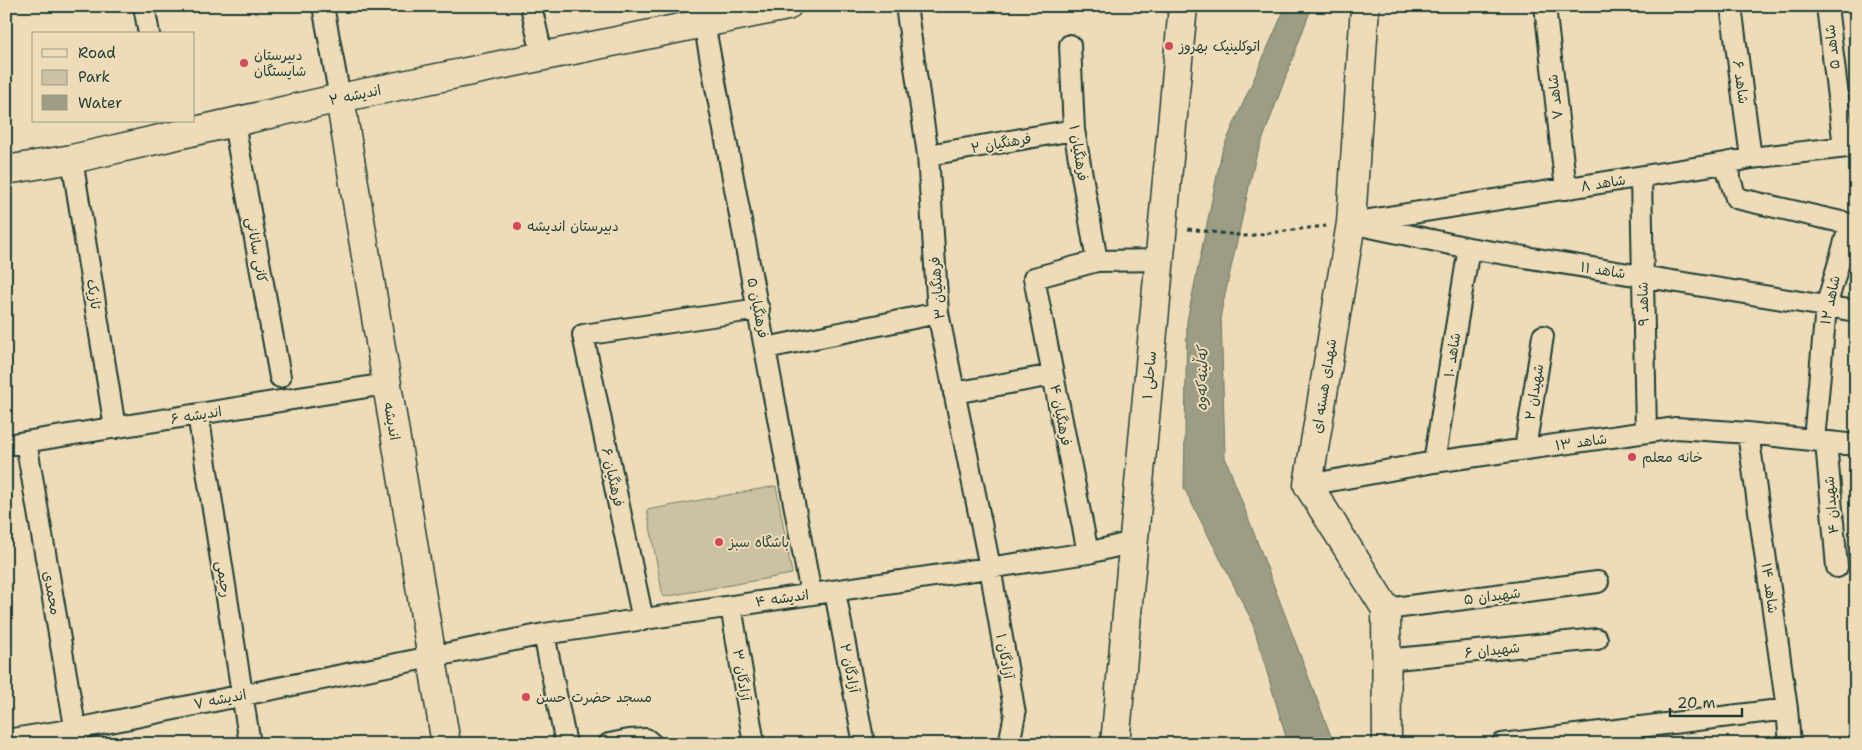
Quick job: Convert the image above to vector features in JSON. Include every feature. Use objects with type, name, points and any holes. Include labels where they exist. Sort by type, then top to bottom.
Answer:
[{"type":"street","points":[[144,6],[149,32]]},
{"type":"street","points":[[323,6],[340,98]]},
{"type":"street","points":[[531,6],[542,55]]},
{"type":"street","name":"اندیشه ۲","points":[[6,170],[72,159],[166,130],[234,123],[340,98],[542,55],[705,14],[787,6]]},
{"type":"street","name":"فرهنگیان ۳","points":[[906,6],[928,155],[938,312],[990,567]]},
{"type":"street","name":"ساحلی ۱","points":[[1115,744],[1183,6]]},
{"type":"street","name":"شهدای هسته ای","points":[[1308,485],[1351,223],[1365,6]]},
{"type":"street","name":"شاهد ۷","points":[[1544,6],[1566,188]]},
{"type":"street","name":"شاهد ۶","points":[[1731,6],[1751,158]]},
{"type":"street","name":"شاهد ۵","points":[[1827,6],[1850,146]]},
{"type":"street","name":"فرهنگیان ۵","points":[[705,14],[811,594]]},
{"type":"street","name":"فرهنگیان ۱","points":[[1070,45],[1074,130],[1097,260]]},
{"type":"street","name":"اندیشه","points":[[340,98],[446,744]]},
{"type":"street","name":"کانی سانانی","points":[[234,123],[280,377]]},
{"type":"street","name":"فرهنگیان ۲","points":[[928,155],[1074,130]]},
{"type":"street","name":"شاهد ۸","points":[[1351,223],[1725,164],[1751,158],[1850,146]]},
{"type":"street","name":"تازیک","points":[[72,159],[115,428]]},
{"type":"street","name":"شاهد ۱۲","points":[[1725,164],[1736,198],[1850,224],[1826,306],[1820,441]]},
{"type":"street","name":"شاهد ۹","points":[[1641,177],[1646,432]]},
{"type":"street","name":"شاهد ۱۱","points":[[1351,223],[1469,248],[1856,311]]},
{"type":"street","name":"شاهد ۱۰","points":[[1434,462],[1469,248]]},
{"type":"street","points":[[1097,260],[1160,260]]},
{"type":"street","name":"فرهنگیان ۴","points":[[1088,553],[1034,278],[1097,260]]},
{"type":"street","name":"فرهنگیان ۶","points":[[643,620],[583,335],[758,309]]},
{"type":"street","points":[[766,348],[938,312]]},
{"type":"street","name":"شهیدان ۲","points":[[1525,449],[1543,336]]},
{"type":"street","points":[[954,393],[1053,375]]},
{"type":"street","name":"اندیشه ۶","points":[[6,445],[386,384]]},
{"type":"street","name":"رحیمی","points":[[198,414],[250,744]]},
{"type":"street","name":"شاهد ۱۳","points":[[1308,485],[1434,462],[1676,428],[1856,445]]},
{"type":"street","name":"شاهد ۱۴","points":[[1748,434],[1787,709],[1790,744]]},
{"type":"street","name":"شهیدان ۴","points":[[1820,441],[1836,568]]},
{"type":"street","name":"محمدی","points":[[26,442],[77,736]]},
{"type":"street","points":[[1308,485],[1386,609],[1387,744]]},
{"type":"street","name":"اندیشه ۴","points":[[432,657],[544,634],[1088,553],[1133,542]]},
{"type":"street","name":"آزادگان ۱","points":[[990,567],[1015,714],[1009,744]]},
{"type":"street","name":"شهیدان ۵","points":[[1386,609],[1598,582]]},
{"type":"street","name":"آزادگان ۲","points":[[835,592],[864,744]]},
{"type":"street","name":"آزادگان ۳","points":[[731,606],[754,744]]},
{"type":"street","points":[[544,634],[566,744]]},
{"type":"street","name":"شهیدان ۶","points":[[1386,660],[1597,639]]},
{"type":"street","name":"اندیشه ۷","points":[[6,740],[77,736],[242,695],[432,657]]},
{"type":"street","points":[[1502,744],[1608,737],[1787,709]]},
{"type":"street","points":[[609,744],[646,739],[652,744]]},
{"type":"path","points":[[1195,230],[1245,236],[1351,223]]},
{"type":"green space","name":"باشگاه سبز","points":[[776,486],[792,574],[663,597],[647,510]]},
{"type":"water","name":"کەڵینەکەوە","points":[[1286,6],[1312,6],[1255,160],[1221,313],[1225,457],[1334,744],[1288,744],[1252,621],[1184,488],[1187,321],[1222,151]]},
{"type":"place","name":"اتوکلینیک بهروز","points":[[1169,46]]},
{"type":"place","name":"دبیرستان شایستگان","points":[[244,63]]},
{"type":"place","name":"دبیرستان اندیشه","points":[[517,226]]},
{"type":"place","name":"خانه معلم","points":[[1632,457]]},
{"type":"place","name":"باشگاه سبز","points":[[719,542]]},
{"type":"place","name":"مسجد حضرت حسن","points":[[526,697]]}]
